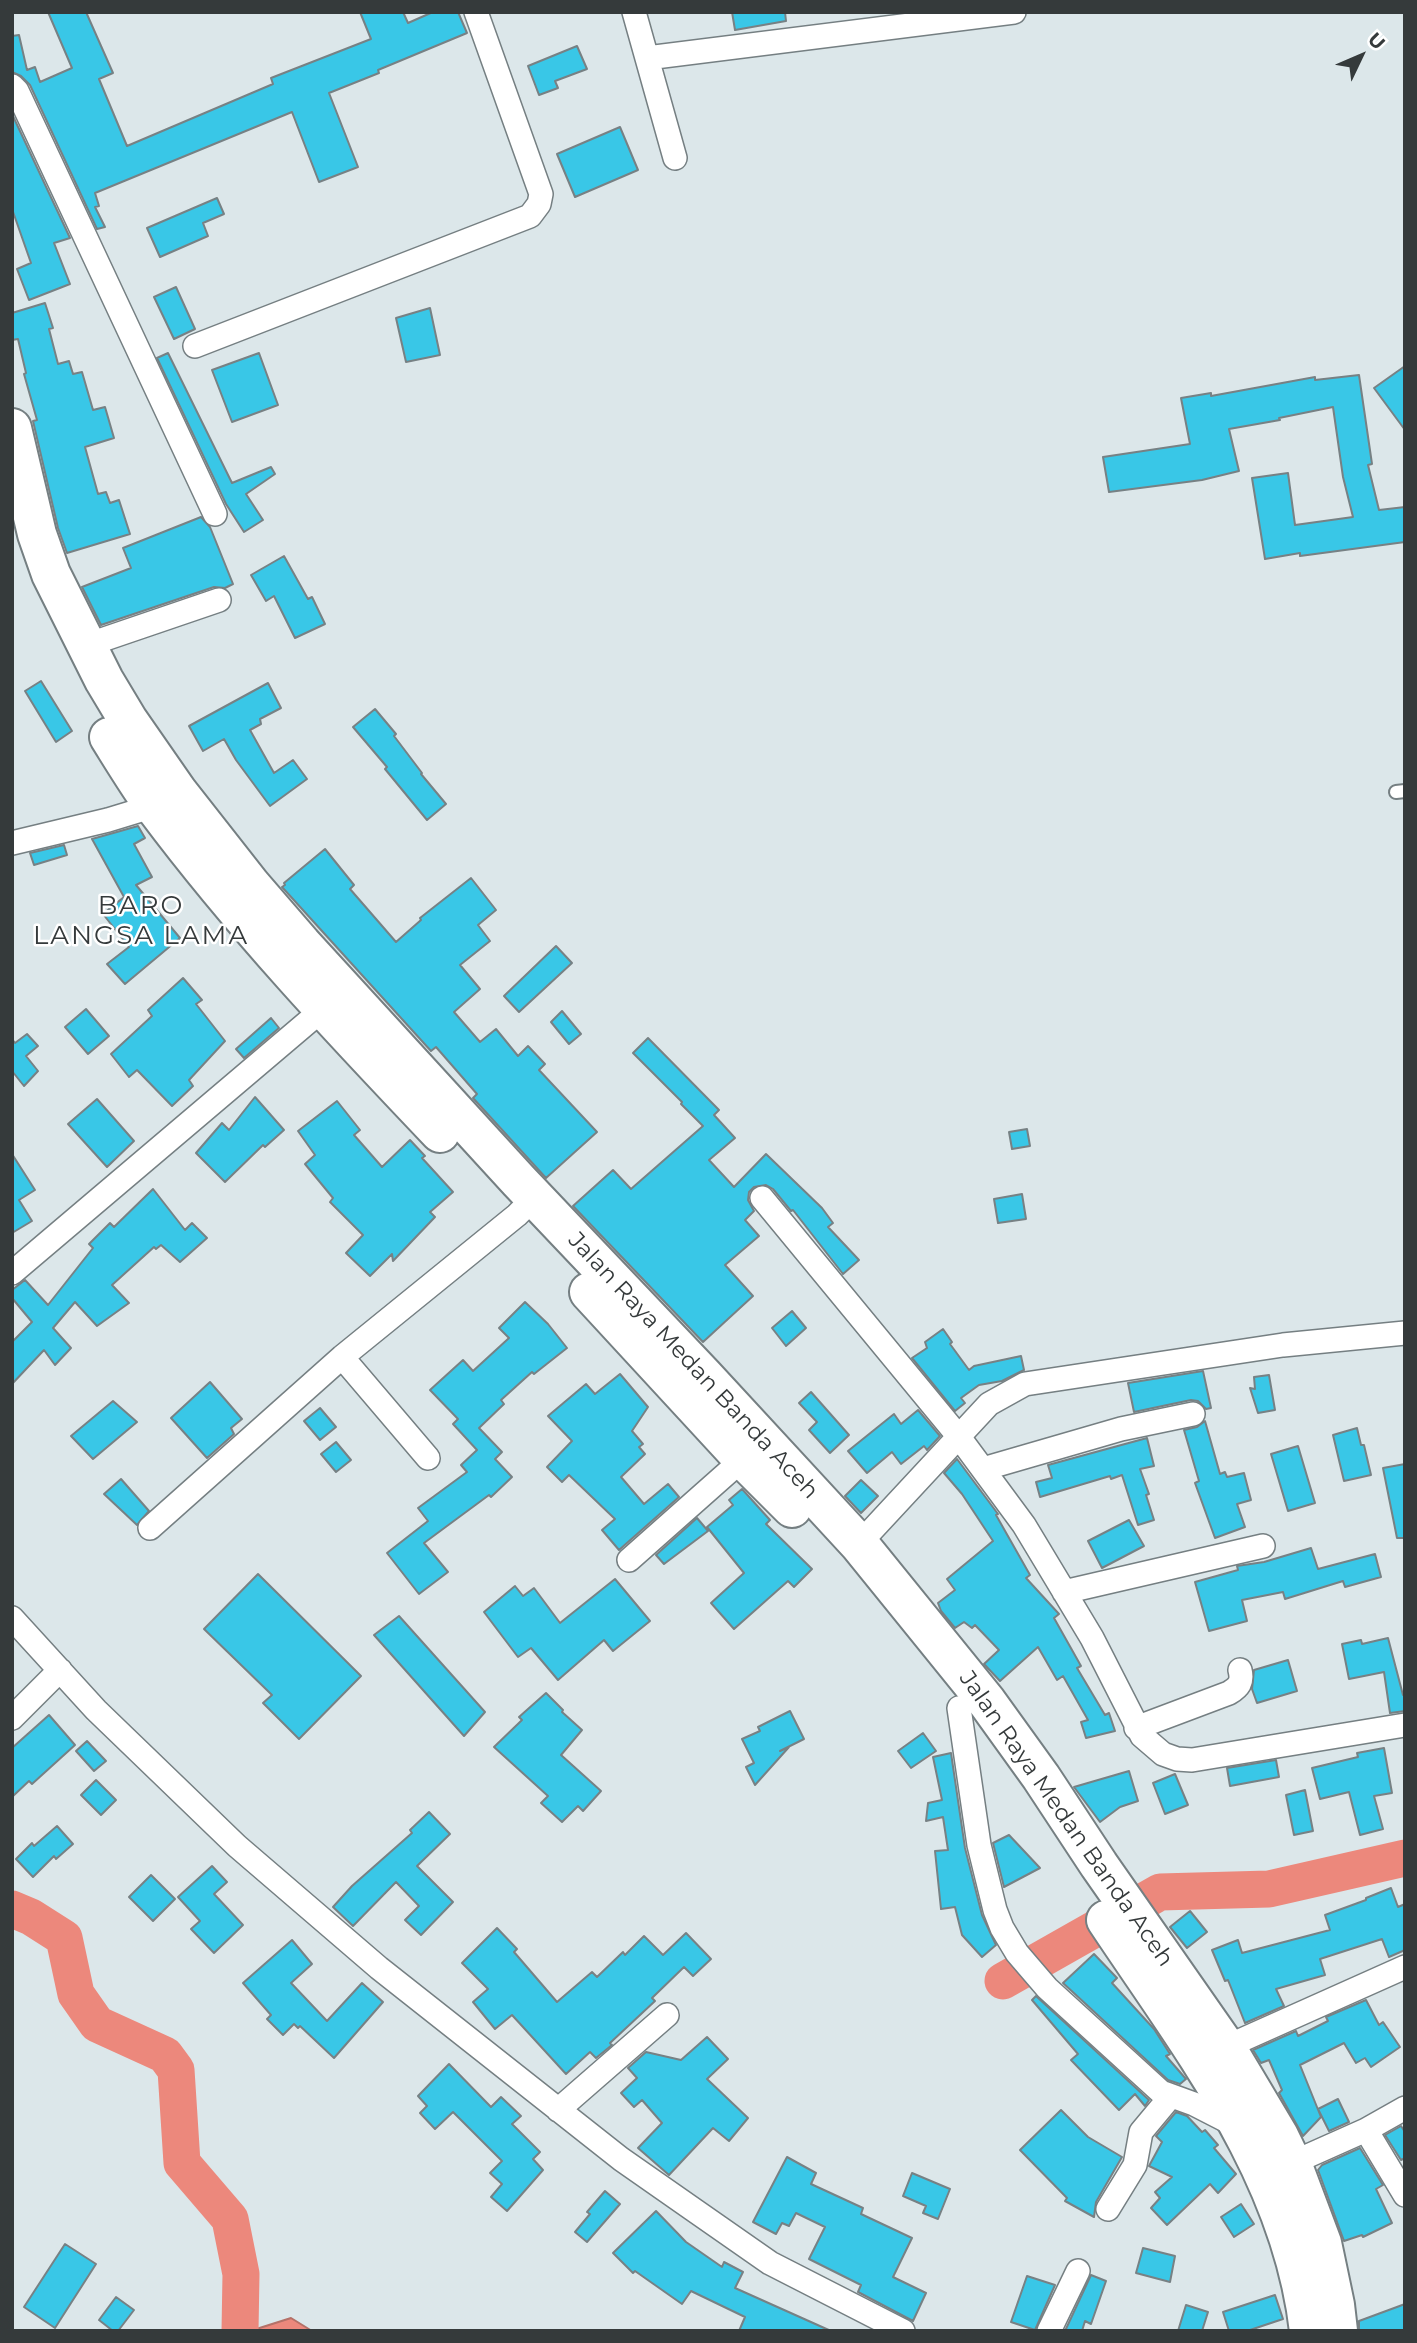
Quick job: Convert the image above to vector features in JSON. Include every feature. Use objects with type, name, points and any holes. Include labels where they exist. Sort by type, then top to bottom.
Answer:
[{"type":"highway","name":"Jalan Raya Medan Banda Aceh","points":[[12,428],[34,522],[51,575],[104,680],[178,792],[251,884],[322,1010],[526,1206],[859,1544],[920,1637],[959,1708],[1017,1787],[1089,1872],[1141,1950],[1265,2175],[1290,2241],[1302,2284],[1309,2331]]},
{"type":"highway","name":"Jalan Raya Medan Banda Aceh","points":[[12,533],[48,631],[102,726],[154,806],[199,864],[291,952],[526,1206],[743,1458],[920,1637],[1010,1734],[1041,1777],[1089,1872]]},
{"type":"highway","name":"Jalan Raya Medan Banda Aceh","points":[[1141,1950],[1226,2047],[1267,2113],[1292,2163],[1322,2243],[1334,2295],[1338,2331]]},
{"type":"street","points":[[195,346],[530,216],[536,210],[541,194],[476,12]]},
{"type":"street","points":[[634,12],[675,158]]},
{"type":"street","points":[[647,58],[1014,12]]},
{"type":"street","points":[[12,86],[17,91],[215,514]]},
{"type":"street","points":[[86,645],[219,600]]},
{"type":"street","points":[[12,843],[154,806]]},
{"type":"street","points":[[12,1273],[322,1010]]},
{"type":"street","points":[[762,1198],[959,1437],[1024,1525],[1092,1638],[1136,1728],[1152,1746],[1177,1759],[1192,1760],[1405,1726]]},
{"type":"street","points":[[150,1528],[342,1357],[526,1206]]},
{"type":"street","points":[[859,1544],[989,1404],[1025,1384],[1283,1345],[1403,1339]]},
{"type":"street","points":[[342,1357],[428,1458]]},
{"type":"street","points":[[983,1469],[1121,1429],[1193,1414]]},
{"type":"street","points":[[629,1560],[743,1458]]},
{"type":"street","points":[[1064,1592],[1263,1546]]},
{"type":"street","points":[[16,1629],[60,1670],[96,1710],[247,1854],[379,1968],[558,2110],[621,2159],[770,2263],[903,2331]]},
{"type":"street","points":[[12,1718],[60,1670]]},
{"type":"street","points":[[1136,1728],[1229,1693],[1240,1684],[1240,1671]]},
{"type":"street","points":[[959,1708],[979,1845],[995,1910],[1017,1953],[1047,1988],[1155,2087],[1241,2128]]},
{"type":"street","points":[[1226,2047],[1405,1967]]},
{"type":"street","points":[[558,2110],[667,2015]]},
{"type":"street","points":[[1108,2209],[1135,2165],[1141,2132],[1171,2096]]},
{"type":"street","points":[[1292,2163],[1366,2130],[1405,2108]]},
{"type":"street","points":[[1366,2130],[1405,2195]]},
{"type":"street","points":[[1049,2331],[1078,2271]]},
{"type":"shaded area","points":[[291,2318],[312,2331],[250,2331]]},
{"type":"building","points":[[48,12],[86,12],[113,73],[99,79],[127,146],[273,84],[271,78],[371,39],[360,12],[403,12],[408,23],[433,12],[458,12],[467,33],[329,93],[358,167],[319,182],[292,112],[95,193],[99,206],[95,207],[105,227],[97,229],[30,85],[12,72],[12,36],[19,35],[27,70],[35,67],[40,82],[72,68]]},
{"type":"building","points":[[732,12],[785,12],[786,21],[735,30]]},
{"type":"building","points":[[577,46],[587,69],[555,81],[558,88],[539,95],[528,66]]},
{"type":"building","points":[[12,114],[70,238],[54,243],[70,284],[29,300],[17,269],[31,263],[12,209]]},
{"type":"building","points":[[620,127],[638,170],[575,197],[557,154]]},
{"type":"building","points":[[217,198],[224,214],[203,223],[208,236],[160,257],[147,228]]},
{"type":"building","points":[[176,287],[195,329],[174,339],[154,297]]},
{"type":"building","points":[[45,303],[53,328],[49,329],[58,364],[69,361],[73,374],[82,372],[93,410],[105,407],[114,438],[85,447],[98,494],[106,492],[110,503],[119,500],[130,534],[67,553],[58,528],[33,421],[37,420],[24,374],[26,373],[18,339],[12,340],[12,313]]},
{"type":"building","points":[[430,308],[440,355],[406,362],[396,318]]},
{"type":"building","points":[[168,353],[232,483],[271,467],[275,474],[246,494],[263,520],[244,532],[226,504],[157,358]]},
{"type":"building","points":[[259,353],[278,405],[232,422],[212,370]]},
{"type":"building","points":[[1405,366],[1405,430],[1374,388]]},
{"type":"building","points":[[1359,375],[1372,464],[1368,465],[1379,510],[1405,507],[1405,542],[1265,559],[1252,478],[1288,473],[1295,525],[1353,517],[1343,477],[1333,407],[1229,429],[1239,471],[1202,480],[1109,492],[1103,457],[1190,444],[1181,398],[1211,393],[1211,396],[1315,377],[1315,380]]},
{"type":"building","points":[[201,517],[210,527],[233,584],[225,588],[214,587],[101,625],[82,587],[131,568],[123,548]]},
{"type":"building","points":[[284,556],[308,599],[312,597],[325,624],[295,638],[274,596],[266,601],[251,575]]},
{"type":"building","points":[[41,681],[72,731],[56,742],[25,691]]},
{"type":"building","points":[[268,683],[281,708],[260,719],[261,724],[250,730],[274,773],[293,760],[307,779],[270,806],[224,739],[203,751],[189,726]]},
{"type":"building","points":[[375,709],[446,804],[427,820],[353,727]]},
{"type":"building","points":[[138,826],[145,838],[134,844],[152,877],[136,885],[180,938],[125,984],[107,964],[129,947],[103,914],[124,897],[92,839]]},
{"type":"building","points":[[64,845],[67,855],[34,865],[30,853]]},
{"type":"building","points":[[325,849],[354,885],[350,889],[396,942],[421,920],[420,918],[471,878],[496,910],[478,925],[490,941],[460,965],[480,989],[454,1012],[480,1042],[496,1029],[518,1056],[528,1046],[545,1064],[539,1070],[597,1132],[546,1178],[473,1098],[477,1094],[436,1047],[431,1051],[282,887]]},
{"type":"building","points":[[556,946],[572,963],[519,1012],[504,996]]},
{"type":"building","points":[[183,978],[202,1000],[196,1004],[225,1041],[189,1080],[193,1086],[172,1106],[137,1070],[129,1077],[111,1054],[152,1016],[148,1010]]},
{"type":"building","points":[[86,1009],[109,1036],[88,1054],[65,1027]]},
{"type":"building","points":[[562,1011],[581,1034],[569,1044],[551,1022]]},
{"type":"building","points":[[271,1018],[279,1028],[244,1058],[236,1049]]},
{"type":"building","points":[[27,1034],[38,1046],[26,1056],[38,1071],[24,1086],[12,1071],[12,1039],[15,1043]]},
{"type":"building","points":[[648,1038],[719,1110],[714,1115],[735,1138],[709,1160],[734,1187],[766,1154],[822,1208],[833,1223],[828,1227],[859,1260],[843,1274],[773,1189],[766,1185],[754,1187],[749,1192],[748,1200],[754,1211],[745,1220],[759,1236],[725,1265],[753,1296],[703,1342],[573,1206],[613,1170],[631,1189],[703,1126],[633,1053]]},
{"type":"building","points":[[255,1097],[284,1130],[265,1147],[263,1145],[225,1182],[196,1153],[222,1123],[229,1130]]},
{"type":"building","points":[[97,1099],[134,1141],[107,1167],[68,1124]]},
{"type":"building","points":[[337,1101],[360,1130],[354,1135],[382,1167],[410,1140],[425,1156],[422,1158],[453,1192],[430,1212],[435,1217],[393,1261],[392,1254],[370,1276],[346,1253],[363,1235],[330,1202],[333,1198],[305,1164],[315,1155],[298,1131]]},
{"type":"building","points":[[1027,1129],[1030,1146],[1012,1149],[1009,1132]]},
{"type":"building","points":[[12,1154],[35,1190],[19,1200],[32,1221],[12,1233]]},
{"type":"building","points":[[153,1189],[185,1230],[192,1223],[207,1238],[180,1262],[161,1245],[156,1249],[154,1247],[112,1285],[129,1303],[97,1326],[75,1302],[53,1328],[71,1348],[55,1365],[44,1350],[12,1384],[12,1342],[32,1322],[12,1298],[12,1290],[25,1280],[48,1305],[93,1248],[89,1244],[110,1223],[114,1227]]},
{"type":"building","points":[[1022,1194],[1026,1219],[998,1223],[994,1199]]},
{"type":"building","points":[[525,1302],[548,1324],[567,1348],[534,1374],[532,1372],[501,1400],[504,1404],[479,1428],[502,1452],[495,1459],[512,1477],[491,1497],[489,1495],[424,1543],[448,1572],[419,1594],[387,1553],[428,1521],[418,1508],[467,1472],[461,1465],[477,1450],[453,1424],[458,1419],[430,1390],[463,1360],[473,1371],[509,1338],[499,1328]]},
{"type":"building","points":[[792,1311],[806,1328],[786,1346],[772,1328]]},
{"type":"building","points":[[943,1329],[952,1342],[950,1344],[969,1370],[974,1366],[1021,1356],[1024,1370],[1002,1381],[979,1385],[961,1398],[965,1403],[955,1411],[912,1358],[927,1348],[925,1342]]},
{"type":"building","points":[[1203,1371],[1211,1408],[1206,1409],[1198,1401],[1191,1400],[1134,1412],[1128,1383]]},
{"type":"building","points":[[620,1374],[648,1407],[632,1431],[643,1444],[639,1447],[645,1454],[621,1477],[644,1504],[668,1484],[679,1497],[619,1550],[602,1530],[615,1519],[569,1475],[562,1482],[547,1467],[572,1441],[548,1416],[586,1384],[595,1394]]},
{"type":"building","points":[[1269,1375],[1275,1410],[1258,1413],[1250,1388],[1255,1389],[1254,1377]]},
{"type":"building","points":[[210,1382],[242,1419],[231,1428],[234,1434],[207,1458],[171,1418]]},
{"type":"building","points":[[811,1392],[849,1435],[830,1453],[809,1430],[817,1422],[799,1403]]},
{"type":"building","points":[[113,1401],[137,1422],[93,1459],[71,1436]]},
{"type":"building","points":[[320,1408],[336,1427],[320,1440],[304,1421]]},
{"type":"building","points":[[918,1410],[940,1436],[927,1450],[924,1446],[901,1464],[892,1452],[867,1473],[848,1451],[894,1414],[901,1424]]},
{"type":"building","points":[[1205,1421],[1220,1474],[1225,1472],[1227,1477],[1244,1473],[1251,1500],[1237,1504],[1245,1527],[1215,1538],[1195,1483],[1199,1481],[1184,1430],[1197,1427]]},
{"type":"building","points":[[1357,1428],[1371,1475],[1344,1481],[1333,1435]]},
{"type":"building","points":[[1147,1438],[1154,1466],[1140,1469],[1154,1520],[1138,1525],[1122,1475],[1111,1479],[1110,1476],[1040,1497],[1036,1482],[1052,1478],[1048,1465]]},
{"type":"building","points":[[336,1442],[351,1460],[336,1472],[321,1454]]},
{"type":"building","points":[[1298,1446],[1315,1503],[1288,1511],[1271,1454]]},
{"type":"building","points":[[957,1459],[998,1514],[996,1515],[1030,1575],[1026,1578],[1059,1614],[1054,1618],[1081,1666],[1077,1668],[1105,1715],[1109,1713],[1115,1731],[1086,1738],[1081,1722],[1088,1720],[1063,1676],[1057,1680],[1038,1647],[1000,1681],[984,1664],[999,1650],[975,1625],[972,1628],[964,1622],[955,1628],[941,1611],[938,1603],[955,1590],[947,1579],[993,1541],[962,1494],[944,1473]]},
{"type":"building","points":[[1405,1464],[1405,1538],[1397,1538],[1383,1468]]},
{"type":"building","points":[[121,1479],[149,1511],[137,1525],[104,1494]]},
{"type":"building","points":[[861,1480],[878,1496],[861,1513],[845,1496]]},
{"type":"building","points":[[742,1489],[770,1520],[766,1524],[812,1569],[794,1587],[788,1581],[734,1629],[711,1603],[744,1573],[707,1527],[733,1505],[729,1500]]},
{"type":"building","points":[[697,1518],[708,1531],[664,1564],[656,1555]]},
{"type":"building","points":[[1129,1520],[1144,1546],[1102,1568],[1088,1541]]},
{"type":"building","points":[[1311,1548],[1318,1569],[1375,1554],[1381,1577],[1345,1587],[1343,1581],[1285,1599],[1283,1592],[1242,1600],[1247,1621],[1209,1631],[1195,1582],[1238,1570],[1237,1566],[1264,1562]]},
{"type":"building","points":[[258,1574],[361,1676],[299,1739],[263,1703],[272,1695],[204,1629]]},
{"type":"building","points":[[615,1579],[650,1621],[613,1651],[604,1640],[558,1680],[531,1648],[518,1657],[484,1612],[515,1586],[523,1596],[534,1588],[560,1623]]},
{"type":"building","points":[[399,1616],[485,1712],[464,1736],[374,1635]]},
{"type":"building","points":[[1388,1638],[1405,1695],[1405,1711],[1390,1713],[1384,1672],[1349,1679],[1342,1644],[1361,1640],[1362,1644]]},
{"type":"building","points":[[1288,1660],[1297,1691],[1257,1703],[1252,1689],[1254,1670]]},
{"type":"building","points":[[546,1693],[582,1730],[561,1755],[601,1791],[583,1811],[578,1806],[562,1822],[541,1803],[548,1796],[494,1747],[522,1720],[519,1717]]},
{"type":"building","points":[[790,1711],[804,1739],[780,1751],[789,1747],[755,1785],[746,1767],[754,1763],[742,1739],[760,1731],[758,1727]]},
{"type":"building","points":[[49,1715],[75,1745],[32,1784],[29,1781],[12,1797],[12,1748]]},
{"type":"building","points":[[923,1733],[936,1751],[911,1768],[898,1751]]},
{"type":"building","points":[[87,1741],[106,1761],[94,1771],[76,1751]]},
{"type":"building","points":[[1384,1748],[1392,1793],[1374,1796],[1383,1829],[1360,1835],[1349,1792],[1320,1799],[1312,1768],[1358,1757],[1357,1753]]},
{"type":"building","points":[[951,1753],[965,1848],[982,1915],[996,1945],[982,1957],[962,1935],[955,1907],[941,1909],[935,1851],[948,1850],[943,1817],[926,1821],[928,1803],[942,1800],[933,1757]]},
{"type":"building","points":[[1276,1760],[1279,1777],[1230,1786],[1227,1768]]},
{"type":"building","points":[[1129,1771],[1138,1801],[1120,1807],[1100,1822],[1074,1787]]},
{"type":"building","points":[[1175,1774],[1188,1805],[1165,1814],[1153,1783]]},
{"type":"building","points":[[96,1780],[116,1800],[101,1815],[81,1795]]},
{"type":"building","points":[[1305,1790],[1313,1831],[1294,1835],[1286,1795]]},
{"type":"building","points":[[429,1812],[450,1834],[417,1866],[453,1902],[421,1935],[405,1920],[419,1906],[396,1882],[353,1926],[333,1907],[352,1886],[412,1833],[410,1830]]},
{"type":"building","points":[[57,1826],[73,1844],[56,1859],[54,1856],[33,1877],[16,1859],[32,1843],[34,1846]]},
{"type":"building","points":[[1009,1835],[1040,1868],[1004,1887],[993,1843]]},
{"type":"building","points":[[212,1866],[227,1882],[214,1894],[243,1925],[214,1953],[191,1929],[200,1921],[178,1897]]},
{"type":"building","points":[[151,1875],[175,1899],[153,1921],[129,1897]]},
{"type":"building","points":[[1391,1888],[1398,1907],[1405,1904],[1405,1950],[1389,1957],[1382,1939],[1320,1959],[1325,1975],[1276,1989],[1284,2006],[1245,2023],[1228,1980],[1225,1981],[1212,1950],[1238,1940],[1242,1953],[1330,1930],[1325,1915]]},
{"type":"building","points":[[1190,1911],[1207,1932],[1187,1948],[1170,1927]]},
{"type":"building","points":[[497,1928],[517,1949],[514,1952],[557,2002],[592,1972],[597,1977],[644,1936],[663,1955],[686,1933],[711,1959],[693,1976],[684,1967],[652,1998],[655,2001],[610,2043],[612,2045],[596,2058],[590,2052],[566,2074],[512,2015],[495,2029],[473,2002],[488,1989],[462,1963]]},
{"type":"building","points":[[292,1940],[312,1964],[291,1983],[327,2021],[362,1983],[383,2002],[334,2058],[300,2026],[298,2028],[294,2024],[283,2035],[267,2019],[271,2015],[243,1983]]},
{"type":"building","points":[[1094,1954],[1117,1978],[1112,1983],[1154,2029],[1170,2054],[1166,2056],[1186,2079],[1180,2084],[1168,2080],[1063,1983]]},
{"type":"building","points":[[1036,1996],[1149,2100],[1145,2106],[1135,2094],[1119,2110],[1071,2060],[1078,2054],[1032,2000]]},
{"type":"building","points":[[1366,2000],[1379,2025],[1383,2022],[1400,2047],[1371,2067],[1365,2058],[1356,2063],[1344,2043],[1300,2065],[1321,2117],[1303,2136],[1279,2093],[1282,2090],[1269,2060],[1261,2063],[1253,2050],[1296,2031],[1298,2036],[1328,2021],[1326,2017]]},
{"type":"building","points":[[707,2037],[728,2059],[707,2079],[748,2118],[729,2141],[713,2128],[669,2175],[638,2148],[662,2123],[642,2100],[634,2107],[621,2093],[637,2078],[628,2068],[646,2052],[681,2060]]},
{"type":"building","points":[[449,2064],[491,2107],[501,2097],[521,2116],[512,2124],[540,2152],[533,2159],[543,2170],[507,2211],[491,2197],[502,2184],[490,2173],[502,2161],[453,2112],[435,2129],[420,2113],[427,2106],[418,2096]]},
{"type":"building","points":[[1338,2099],[1349,2122],[1329,2131],[1318,2109]]},
{"type":"building","points":[[1061,2110],[1088,2137],[1122,2157],[1096,2202],[1094,2217],[1065,2201],[1067,2198],[1020,2150]]},
{"type":"building","points":[[1176,2112],[1187,2116],[1202,2132],[1205,2130],[1218,2145],[1214,2148],[1236,2174],[1218,2193],[1210,2184],[1167,2225],[1151,2208],[1160,2198],[1155,2192],[1172,2177],[1149,2166],[1162,2142],[1156,2136]]},
{"type":"building","points":[[1401,2126],[1405,2132],[1405,2158],[1401,2160],[1385,2135]]},
{"type":"building","points":[[1360,2148],[1383,2185],[1376,2189],[1392,2223],[1363,2237],[1362,2235],[1344,2241],[1318,2170],[1322,2165]]},
{"type":"building","points":[[787,2157],[816,2173],[811,2184],[863,2208],[861,2214],[912,2238],[893,2277],[926,2293],[913,2321],[858,2292],[861,2285],[809,2259],[825,2227],[796,2213],[789,2226],[782,2223],[776,2234],[753,2222]]},
{"type":"building","points":[[912,2173],[950,2189],[938,2219],[923,2213],[926,2206],[903,2196]]},
{"type":"building","points":[[605,2191],[620,2204],[587,2242],[575,2232],[590,2214],[587,2212]]},
{"type":"building","points":[[1241,2204],[1254,2224],[1234,2237],[1221,2217]]},
{"type":"building","points":[[656,2211],[686,2242],[722,2267],[724,2262],[743,2272],[735,2288],[831,2331],[739,2331],[745,2317],[691,2291],[682,2304],[635,2271],[633,2273],[613,2253]]},
{"type":"building","points":[[65,2244],[96,2264],[55,2328],[24,2307]]},
{"type":"building","points":[[1143,2248],[1175,2256],[1170,2282],[1136,2273]]},
{"type":"building","points":[[1091,2275],[1106,2281],[1091,2324],[1085,2321],[1082,2331],[1065,2331]]},
{"type":"building","points":[[1027,2276],[1055,2285],[1035,2330],[1011,2322]]},
{"type":"building","points":[[1275,2295],[1283,2319],[1247,2331],[1229,2331],[1223,2312]]},
{"type":"building","points":[[116,2297],[134,2310],[118,2331],[113,2331],[99,2320]]},
{"type":"building","points":[[1405,2304],[1405,2331],[1359,2331],[1359,2321]]},
{"type":"building","points":[[1186,2305],[1208,2312],[1202,2331],[1178,2331]]},
{"type":"waterway","points":[[1003,1981],[1160,1892],[1269,1889],[1405,1858]]},
{"type":"waterway","points":[[12,1909],[31,1917],[64,1938],[76,1994],[97,2024],[165,2055],[176,2070],[182,2163],[230,2219],[241,2274],[240,2331]]},
{"type":"district","name":"BARO LANGSA LAMA","points":[[141,920]]}]
